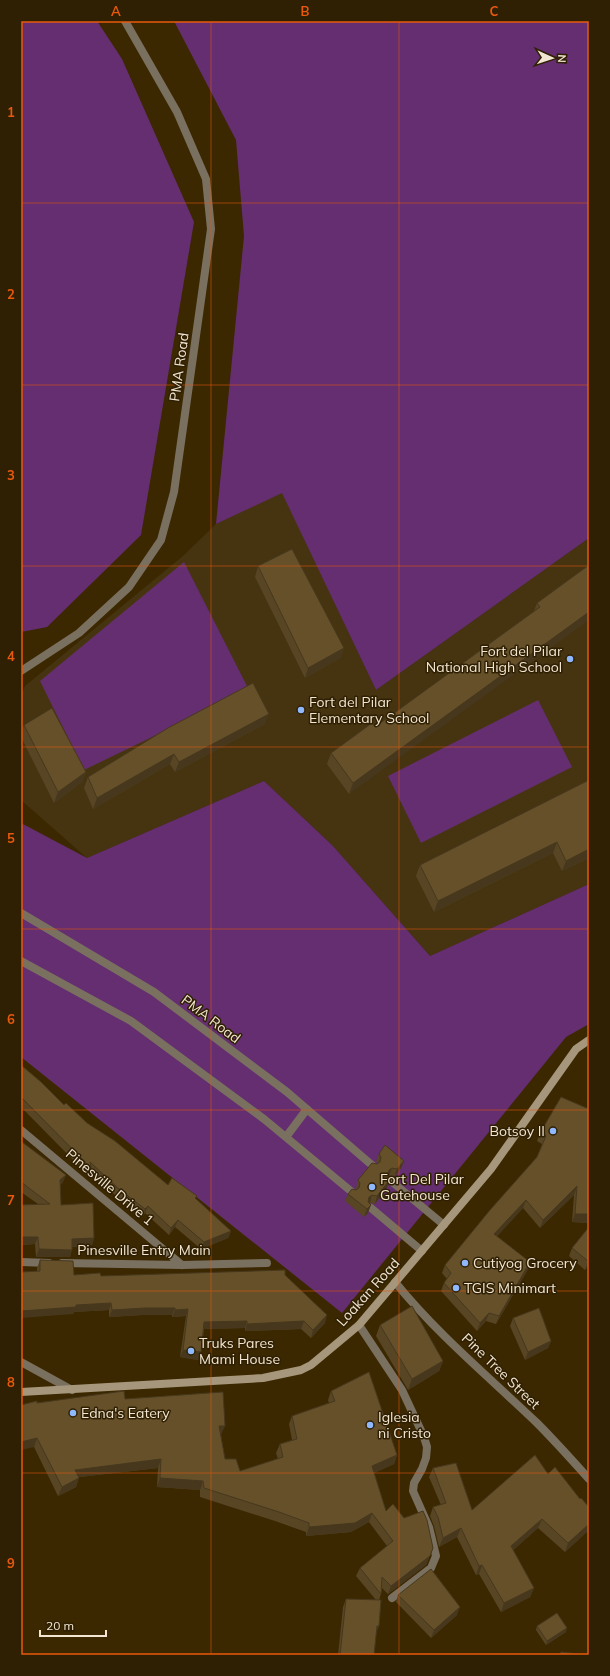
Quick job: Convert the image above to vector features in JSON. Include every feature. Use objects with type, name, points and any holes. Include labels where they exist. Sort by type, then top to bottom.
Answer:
[{"type":"main road","name":"Loakan Road","points":[[21,1392],[264,1378],[300,1370],[311,1365],[359,1325],[444,1226],[491,1169],[576,1049],[589,1040]]},
{"type":"street","name":"PMA Road","points":[[21,671],[79,633],[129,587],[161,540],[174,492],[211,229],[206,178],[177,112],[125,21]]},
{"type":"street","name":"PMA Road","points":[[21,913],[154,992],[287,1092],[373,1166]]},
{"type":"street","points":[[21,962],[131,1021],[286,1137],[352,1192]]},
{"type":"street","points":[[286,1137],[307,1109]]},
{"type":"street","name":"Pinesville Drive 1","points":[[21,1130],[182,1265]]},
{"type":"street","points":[[391,1181],[444,1226]]},
{"type":"street","points":[[371,1208],[422,1251]]},
{"type":"street","name":"Pinesville Entry Main","points":[[21,1262],[182,1265],[267,1263]]},
{"type":"street","name":"Pine Tree Street","points":[[395,1282],[476,1367],[538,1424],[589,1479]]},
{"type":"street","points":[[359,1325],[402,1390],[424,1437],[426,1447],[426,1458],[414,1483],[412,1491],[429,1527],[436,1556],[431,1568],[392,1598]]},
{"type":"street","points":[[21,1362],[72,1390]]},
{"type":"shaded area","points":[[21,21],[97,21],[122,59],[194,222],[141,535],[47,627],[21,632]]},
{"type":"shaded area","points":[[174,21],[589,21],[589,538],[376,690],[282,493],[216,524],[244,236],[236,140]]},
{"type":"shaded area","name":"Fort del Pilar Elementary School","points":[[282,492],[376,690],[589,538],[589,884],[430,956],[333,846],[264,781],[87,858],[21,800],[21,695],[25,686],[183,556],[216,524]]},
{"type":"shaded area","points":[[184,562],[249,690],[84,770],[40,681]]},
{"type":"shaded area","points":[[538,700],[572,767],[421,843],[388,776]]},
{"type":"shaded area","points":[[264,781],[333,846],[430,956],[589,884],[589,1024],[566,1037],[342,1313],[21,1057],[21,823],[87,858]]},
{"type":"building","points":[[292,549],[344,648],[308,668],[258,566]]},
{"type":"building","points":[[589,565],[589,612],[353,783],[331,753],[372,723],[375,727],[540,607],[537,603]]},
{"type":"building","points":[[253,683],[269,714],[179,762],[174,754],[97,798],[88,777],[168,728]]},
{"type":"building","points":[[52,708],[86,772],[58,792],[24,725]]},
{"type":"building","points":[[589,780],[589,849],[566,861],[557,842],[438,901],[420,865]]},
{"type":"building","points":[[21,1065],[64,1105],[66,1103],[87,1123],[115,1141],[168,1185],[172,1178],[197,1196],[195,1198],[231,1231],[204,1242],[178,1220],[171,1228],[148,1206],[145,1209],[119,1189],[90,1162],[91,1168],[21,1097]]},
{"type":"building","points":[[561,1097],[589,1109],[589,1214],[575,1214],[577,1186],[543,1220],[526,1200],[494,1234],[530,1262],[499,1316],[489,1313],[480,1323],[444,1283],[451,1273],[445,1265],[490,1210],[537,1157],[546,1136],[540,1133]]},
{"type":"building","points":[[22,1142],[66,1175],[60,1180],[61,1205],[93,1203],[94,1238],[72,1239],[72,1250],[39,1249],[38,1237],[21,1237],[21,1205],[50,1204],[21,1182]]},
{"type":"building","name":"Fort Del Pilar Gatehouse","points":[[385,1145],[404,1161],[397,1169],[392,1168],[389,1170],[388,1175],[391,1178],[377,1196],[372,1195],[369,1197],[368,1202],[371,1205],[367,1209],[348,1194],[352,1189],[356,1190],[359,1188],[360,1183],[358,1180],[372,1163],[377,1164],[380,1162],[381,1157],[379,1154]]},
{"type":"building","points":[[589,1227],[589,1261],[588,1261],[572,1248]]},
{"type":"building","points":[[40,1260],[73,1261],[74,1275],[100,1273],[101,1276],[285,1270],[285,1275],[327,1315],[313,1330],[304,1321],[247,1324],[247,1321],[204,1322],[201,1352],[183,1350],[188,1309],[175,1310],[175,1308],[145,1308],[112,1310],[111,1303],[21,1311],[21,1272],[40,1271]]},
{"type":"building","points":[[412,1306],[443,1361],[412,1379],[380,1325]]},
{"type":"building","points":[[539,1308],[551,1341],[528,1352],[513,1318]]},
{"type":"building","points":[[369,1372],[397,1455],[372,1466],[386,1511],[393,1504],[404,1518],[423,1511],[427,1520],[433,1548],[430,1556],[391,1586],[382,1577],[381,1594],[360,1568],[393,1541],[372,1513],[355,1523],[309,1527],[309,1523],[204,1488],[203,1481],[160,1478],[161,1459],[75,1470],[79,1478],[62,1487],[37,1438],[21,1442],[21,1405],[37,1401],[37,1403],[124,1391],[125,1399],[223,1392],[225,1426],[219,1426],[225,1459],[236,1459],[240,1471],[283,1457],[280,1444],[297,1439],[292,1416],[335,1401],[331,1391]]},
{"type":"building","points":[[535,1455],[548,1474],[555,1467],[580,1499],[581,1498],[589,1507],[589,1524],[568,1543],[542,1519],[511,1546],[534,1588],[504,1603],[482,1565],[479,1566],[461,1528],[443,1538],[438,1517],[433,1507],[446,1503],[433,1468],[456,1463],[472,1510]]},
{"type":"building","points":[[431,1569],[460,1607],[434,1630],[398,1595]]},
{"type":"building","points":[[346,1599],[381,1600],[379,1626],[377,1626],[374,1655],[340,1655]]},
{"type":"building","points":[[557,1613],[567,1628],[547,1641],[537,1626]]},
{"type":"building","points":[[561,1652],[587,1655],[560,1655]]},
{"type":"place","name":"Fort del Pilar National High School","points":[[570,659]]},
{"type":"place","name":"Fort del Pilar Elementary School","points":[[301,710]]},
{"type":"place","name":"Botsoy II","points":[[553,1131]]},
{"type":"place","name":"Fort Del Pilar Gatehouse","points":[[372,1187]]},
{"type":"place","name":"Cutiyog Grocery","points":[[465,1263]]},
{"type":"place","name":"TGIS Minimart","points":[[456,1288]]},
{"type":"place","name":"Truks Pares Mami House","points":[[191,1351]]},
{"type":"place","name":"Edna's Eatery","points":[[73,1413]]},
{"type":"place","name":"Iglesia ni Cristo","points":[[370,1425]]}]
